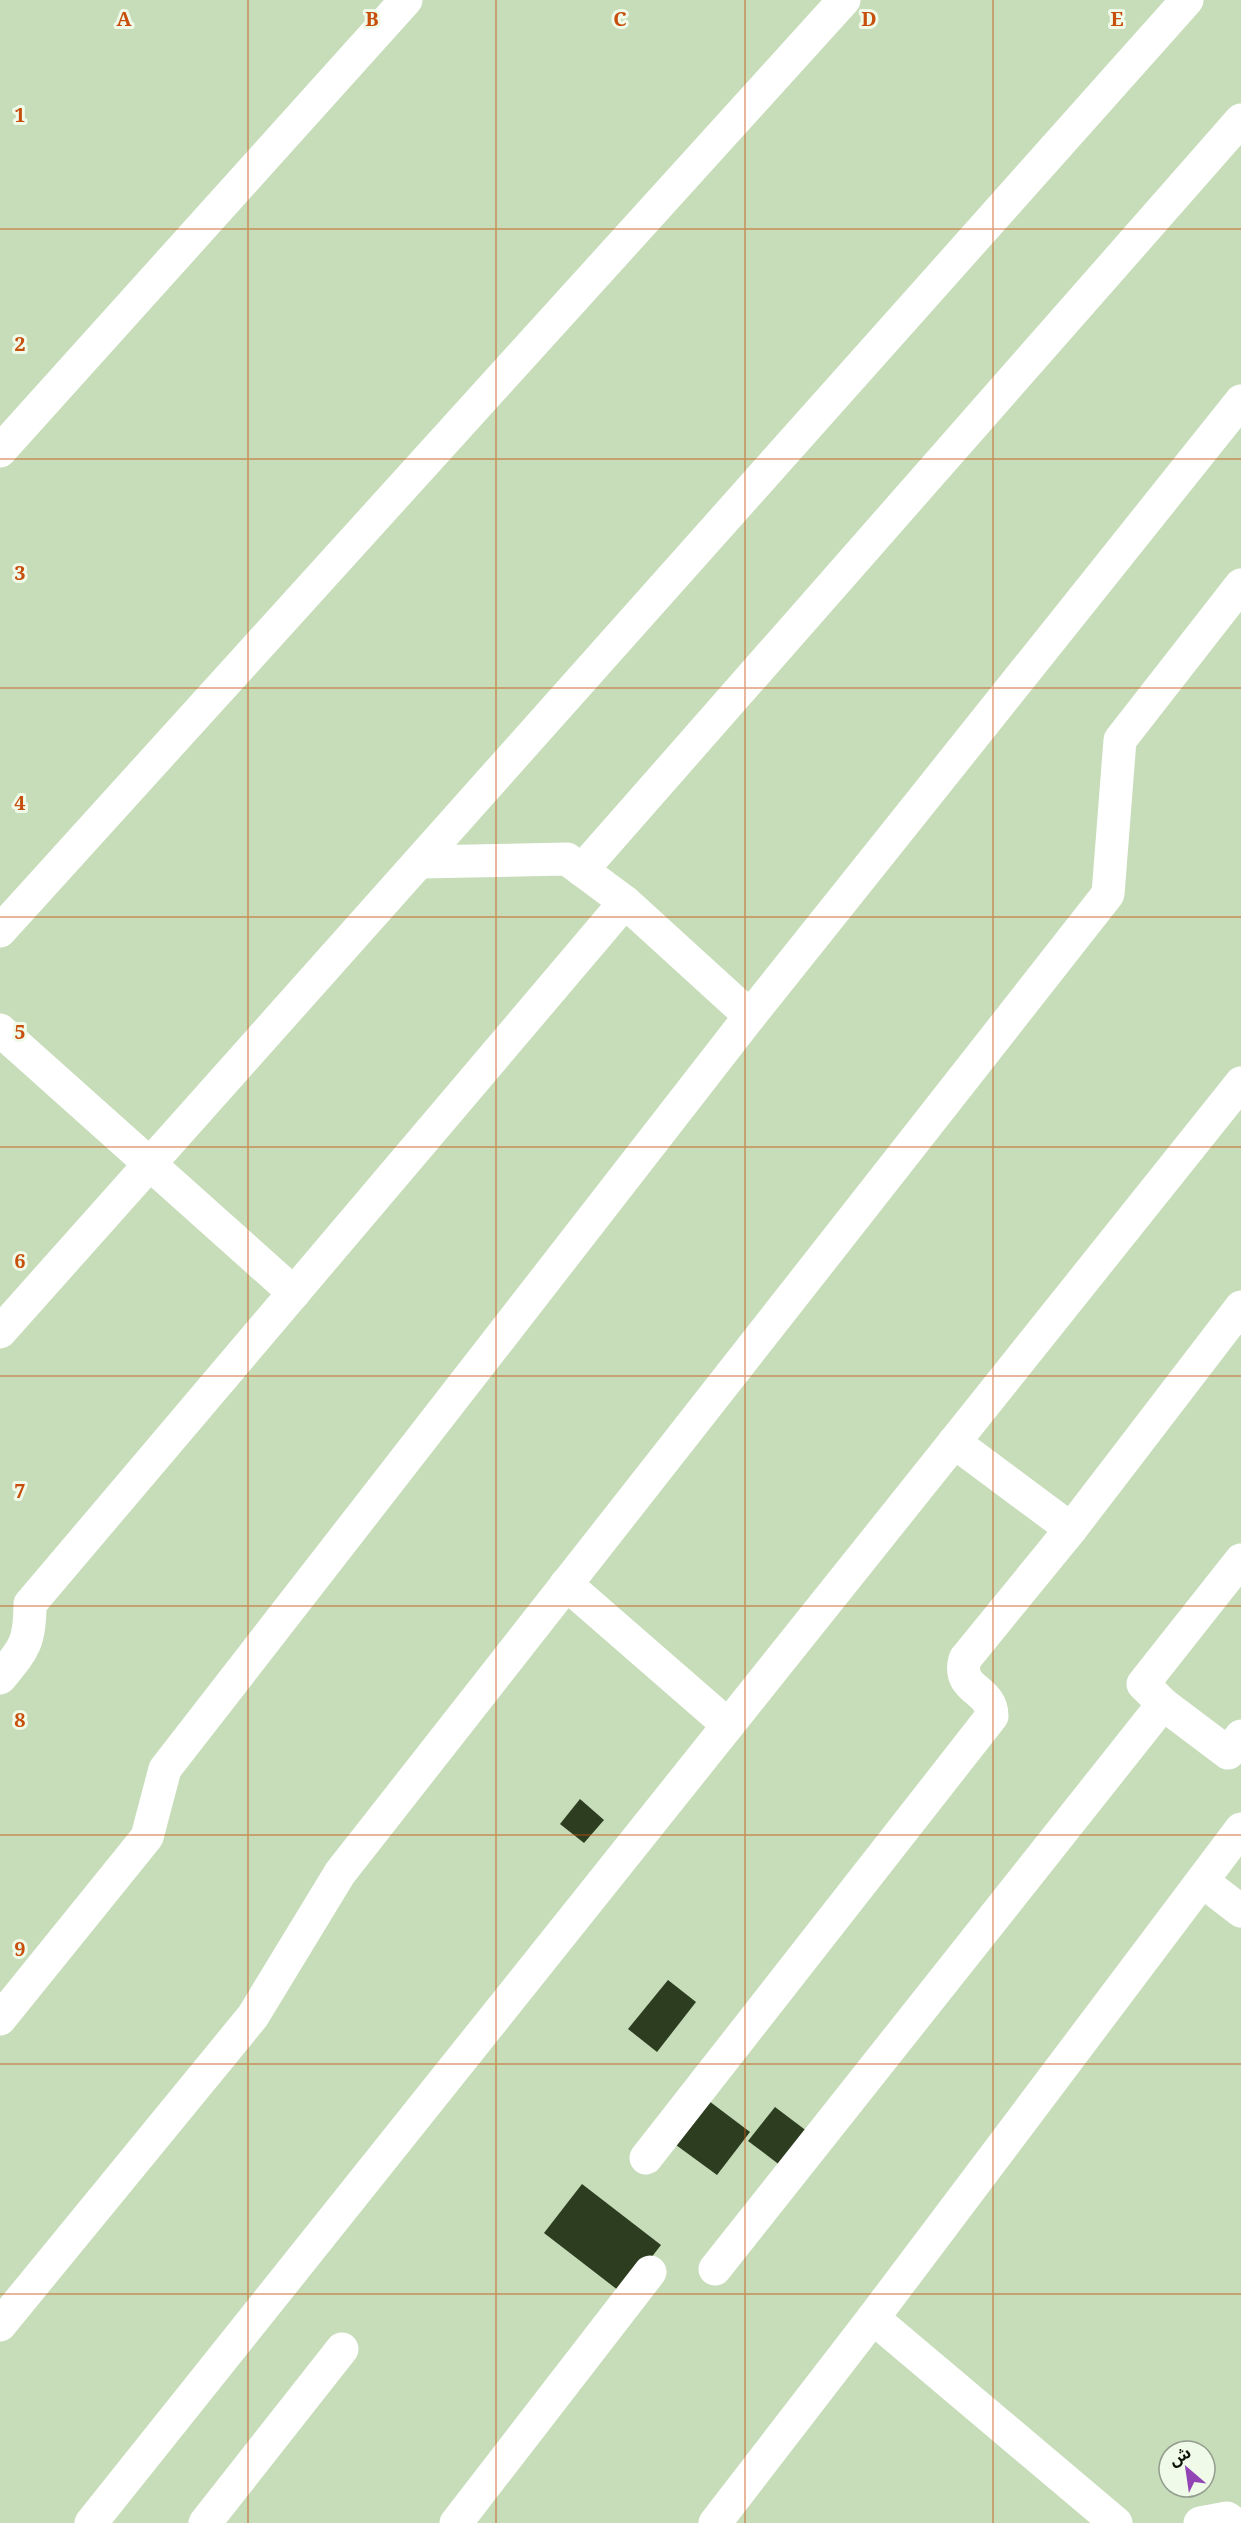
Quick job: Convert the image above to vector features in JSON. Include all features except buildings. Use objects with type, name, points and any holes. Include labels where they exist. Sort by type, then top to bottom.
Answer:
[{"type":"street","points":[[0,451],[406,0]]},
{"type":"street","points":[[0,931],[844,0]]},
{"type":"street","points":[[0,1332],[1187,0]]},
{"type":"street","points":[[582,870],[1241,120]]},
{"type":"street","points":[[0,2019],[147,1837],[165,1769],[750,1016],[1241,402]]},
{"type":"street","points":[[0,2325],[253,2016],[340,1873],[1108,894],[1120,740],[1241,585]]},
{"type":"street","points":[[421,862],[567,859],[625,902],[750,1016]]},
{"type":"street","points":[[0,1677],[25,1647],[30,1625],[30,1604],[625,902]]},
{"type":"street","points":[[0,1030],[294,1293]]},
{"type":"street","points":[[91,2523],[1241,1083]]},
{"type":"street","points":[[646,2158],[992,1716],[992,1707],[986,1697],[965,1680],[962,1669],[965,1659],[1071,1529],[1241,1307]]},
{"type":"street","points":[[954,1442],[1071,1529]]},
{"type":"street","points":[[1237,1752],[1163,1704],[1143,1684],[1241,1560]]},
{"type":"street","points":[[566,1584],[728,1725]]},
{"type":"street","points":[[715,2269],[1163,1704]]},
{"type":"street","points":[[715,2523],[873,2318],[1241,1829]]},
{"type":"street","points":[[1202,1881],[1241,1911]]},
{"type":"street","points":[[456,2523],[650,2272]]},
{"type":"street","points":[[873,2318],[1116,2523]]},
{"type":"street","points":[[205,2523],[342,2349]]},
{"type":"street","points":[[1200,2523],[1227,2518],[1234,2523]]}]
